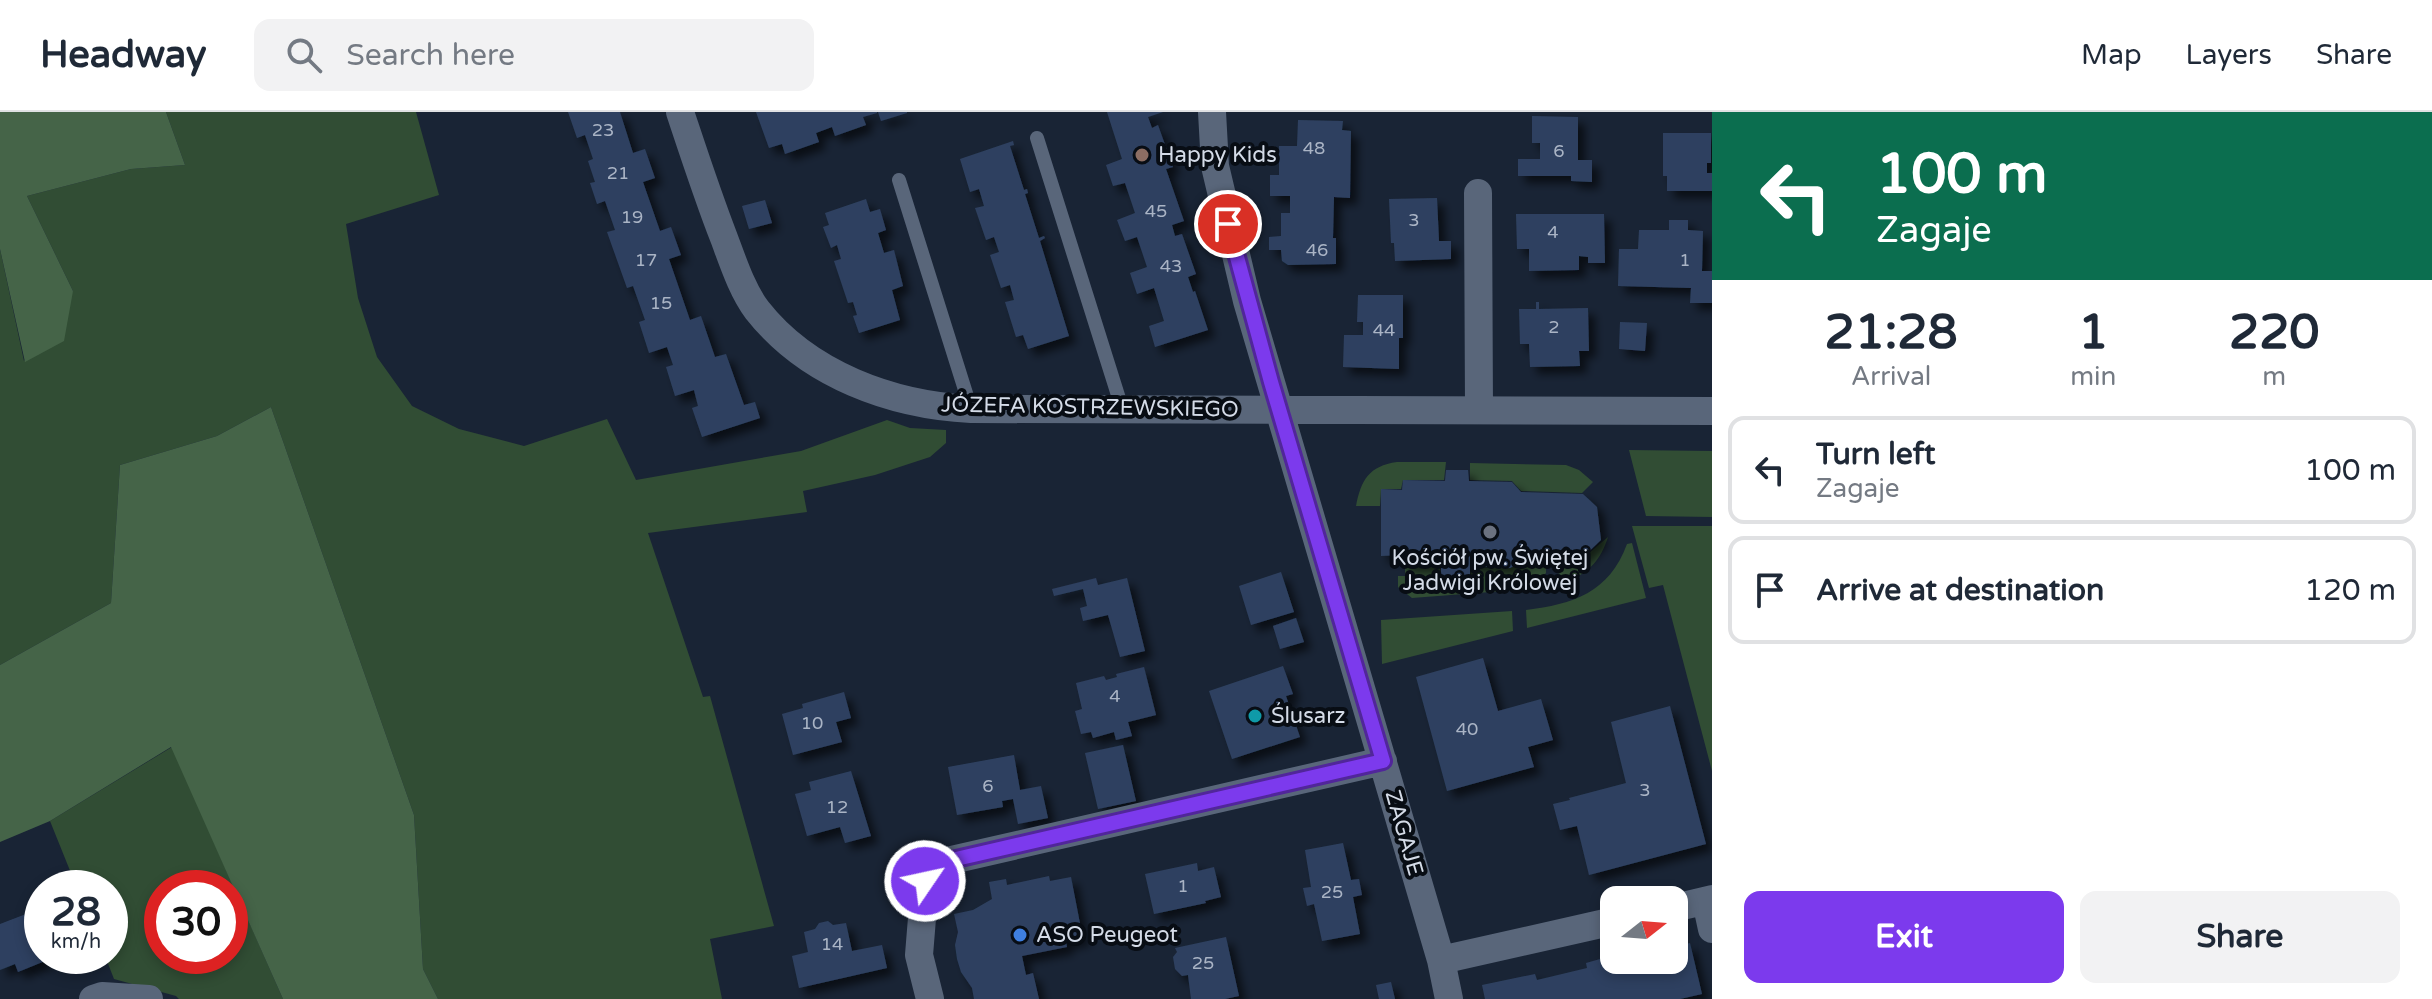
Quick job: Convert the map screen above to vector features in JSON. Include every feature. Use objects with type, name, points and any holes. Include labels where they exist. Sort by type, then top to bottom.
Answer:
[{"type":"street","name":"JÓZEFA KOSTRZEWSKIEGO","points":[[680,112],[735,268],[756,308],[787,342],[832,373],[894,398],[971,409],[1712,411]]},
{"type":"street","name":"ZAGAJE","points":[[1212,112],[1215,166],[1247,301],[1441,960],[1449,999]]},
{"type":"street","points":[[1478,193],[1479,409]]},
{"type":"street","points":[[930,999],[919,955],[925,881],[943,862],[1383,761]]},
{"type":"street","points":[[1688,905],[1709,900],[1712,929]]},
{"type":"street","points":[[1441,960],[1600,924]]},
{"type":"street","points":[[93,999],[102,996],[146,998]]},
{"type":"lane","points":[[1037,138],[1122,408]]},
{"type":"lane","points":[[899,180],[971,409]]},
{"type":"green space","points":[[0,112],[166,112],[185,165],[131,169],[27,196],[73,291],[64,341],[25,362],[0,249]]},
{"type":"green space","points":[[166,112],[416,112],[439,195],[346,224],[358,298],[377,357],[412,406],[459,429],[524,446],[607,419],[636,480],[801,451],[887,420],[910,428],[946,430],[946,443],[930,457],[875,475],[803,491],[807,512],[648,533],[703,697],[710,696],[774,926],[710,939],[722,999],[438,999],[423,969],[414,815],[271,407],[217,436],[120,465],[111,603],[0,665],[0,249],[24,361],[73,291],[27,196],[131,169],[185,165]]},
{"type":"green space","points":[[271,407],[414,815],[423,969],[438,999],[283,999],[248,920],[248,870],[226,870],[171,747],[50,821],[0,842],[0,665],[111,603],[120,465],[217,436]]},
{"type":"green space","points":[[1629,450],[1712,451],[1712,517],[1646,516]]},
{"type":"green space","points":[[1397,462],[1446,462],[1444,480],[1403,480],[1401,489],[1381,489],[1380,506],[1356,506],[1368,476],[1379,467]]},
{"type":"green space","points":[[1470,463],[1566,465],[1579,470],[1593,482],[1582,493],[1521,491],[1512,481],[1470,480]]},
{"type":"green space","points":[[1632,526],[1712,526],[1712,771],[1663,585],[1649,588]]},
{"type":"green space","points":[[1608,537],[1598,558],[1583,573],[1568,581],[1557,572],[1557,560],[1582,559]]},
{"type":"green space","points":[[1632,543],[1646,598],[1527,628],[1526,610],[1574,599],[1600,585],[1619,561],[1627,544]]},
{"type":"green space","points":[[1529,559],[1546,560],[1546,573],[1530,589],[1412,598],[1398,587],[1398,576],[1405,576],[1405,566],[1440,567],[1441,583],[1470,584],[1471,567],[1510,568]]},
{"type":"green space","points":[[1512,611],[1513,631],[1382,664],[1381,620]]},
{"type":"green space","points":[[172,747],[226,870],[144,870],[144,974],[248,974],[248,920],[283,999],[179,999],[114,979],[112,974],[128,974],[128,870],[70,870],[50,821]]},
{"type":"building","points":[[568,112],[620,112],[633,153],[645,149],[655,178],[643,182],[660,231],[671,227],[681,255],[669,259],[690,320],[701,316],[715,357],[726,354],[744,405],[755,402],[760,418],[702,437],[692,408],[698,406],[694,390],[675,396],[666,367],[673,365],[667,347],[649,353],[639,322],[645,320],[633,286],[627,288],[607,232],[615,230],[605,201],[597,204],[590,183],[595,182],[588,161],[593,159],[585,135],[577,138]]},
{"type":"building","points":[[756,112],[877,113],[863,117],[866,125],[835,136],[832,127],[816,133],[819,142],[785,154],[782,144],[769,148]]},
{"type":"building","points":[[878,112],[907,112],[907,113],[881,121]]},
{"type":"building","points":[[1107,112],[1163,112],[1148,117],[1152,128],[1158,125],[1173,167],[1166,169],[1184,221],[1172,225],[1175,236],[1182,234],[1196,274],[1188,277],[1208,330],[1155,347],[1149,326],[1164,321],[1154,288],[1137,294],[1130,273],[1147,267],[1137,237],[1125,241],[1117,220],[1135,213],[1125,183],[1113,186],[1106,165],[1122,159]]},
{"type":"building","points":[[1532,116],[1578,117],[1578,160],[1592,160],[1592,182],[1571,181],[1571,176],[1518,176],[1518,159],[1540,159],[1540,143],[1532,143]]},
{"type":"building","points":[[1298,120],[1343,121],[1342,130],[1351,131],[1350,198],[1334,197],[1336,264],[1288,265],[1282,261],[1281,250],[1269,250],[1269,237],[1281,236],[1281,213],[1290,213],[1290,196],[1270,196],[1270,175],[1279,175],[1279,146],[1297,146]]},
{"type":"building","points":[[1663,133],[1711,133],[1711,163],[1707,163],[1707,173],[1712,173],[1712,191],[1667,191],[1667,176],[1663,176]]},
{"type":"building","points":[[1013,141],[1014,145],[1010,146],[1024,190],[1027,189],[1028,193],[1025,194],[1039,238],[1045,238],[1040,241],[1069,336],[1028,349],[1023,335],[1016,337],[1005,302],[1014,300],[1010,285],[1001,288],[990,255],[999,252],[994,237],[986,240],[975,208],[984,206],[979,189],[970,192],[960,159]]},
{"type":"building","points":[[1437,198],[1439,241],[1451,241],[1451,259],[1395,261],[1389,199]]},
{"type":"building","points":[[866,199],[870,212],[880,209],[886,230],[878,233],[884,253],[894,250],[903,286],[892,290],[900,320],[859,333],[853,316],[857,315],[853,302],[848,303],[834,261],[841,259],[837,245],[831,248],[823,227],[829,225],[825,213]]},
{"type":"building","points":[[765,200],[772,223],[749,229],[742,206]]},
{"type":"building","points":[[1516,214],[1604,214],[1605,263],[1588,263],[1588,257],[1579,256],[1579,270],[1529,271],[1529,249],[1517,249]]},
{"type":"building","points":[[1669,220],[1688,220],[1688,230],[1703,231],[1702,271],[1712,271],[1712,303],[1690,303],[1691,288],[1618,286],[1619,249],[1638,249],[1639,230],[1669,230]]},
{"type":"building","points":[[1358,295],[1403,295],[1399,369],[1343,367],[1344,335],[1363,335],[1363,322],[1357,322]]},
{"type":"building","points":[[1536,302],[1539,302],[1539,309],[1588,308],[1589,351],[1579,351],[1580,366],[1530,367],[1529,344],[1520,344],[1519,309],[1536,309]]},
{"type":"building","points":[[1620,322],[1647,323],[1645,351],[1619,349]]},
{"type":"building","name":"Kościół pw. Świętej Jadwigi Królowej","points":[[1446,470],[1468,470],[1469,481],[1512,482],[1521,492],[1583,494],[1597,507],[1601,540],[1582,558],[1529,558],[1510,568],[1470,566],[1470,583],[1441,583],[1441,566],[1403,566],[1401,555],[1381,556],[1381,489],[1402,490],[1403,480],[1445,481]]},
{"type":"building","points":[[1281,572],[1294,612],[1251,625],[1239,586]]},
{"type":"building","points":[[1096,578],[1098,585],[1127,578],[1145,651],[1120,657],[1108,615],[1083,621],[1080,608],[1087,606],[1083,589],[1054,596],[1052,589]]},
{"type":"building","points":[[1296,618],[1304,642],[1280,649],[1273,626]]},
{"type":"building","points":[[1483,658],[1498,711],[1541,699],[1553,740],[1528,747],[1534,767],[1447,791],[1416,677]]},
{"type":"building","name":"Ślusarz","points":[[1283,666],[1293,694],[1286,696],[1300,737],[1232,759],[1209,691]]},
{"type":"building","points":[[1144,667],[1156,715],[1128,722],[1132,736],[1116,740],[1114,732],[1093,738],[1091,732],[1081,734],[1075,711],[1082,709],[1076,683],[1104,676],[1106,680],[1117,677],[1116,674]]},
{"type":"building","points":[[844,692],[851,718],[836,722],[842,742],[793,755],[782,714],[803,708],[802,704]]},
{"type":"building","points":[[1670,706],[1706,844],[1589,875],[1577,826],[1560,830],[1553,804],[1626,783],[1611,722]]},
{"type":"building","points":[[1123,745],[1136,801],[1098,809],[1085,753]]},
{"type":"building","points":[[1014,755],[1020,790],[1041,786],[1048,818],[1018,824],[1013,799],[1002,801],[1003,807],[957,815],[948,767]]},
{"type":"building","points":[[851,771],[871,836],[845,843],[840,827],[807,836],[795,794],[811,790],[809,782]]},
{"type":"building","points":[[1343,843],[1351,880],[1359,879],[1362,895],[1353,897],[1360,934],[1322,941],[1314,904],[1307,906],[1303,888],[1311,887],[1305,850]]},
{"type":"building","points":[[1197,863],[1198,871],[1214,867],[1221,897],[1154,914],[1145,874]]},
{"type":"building","name":"ASO Peugeot","points":[[1049,876],[1050,881],[1071,877],[1083,939],[1066,942],[1067,947],[1022,956],[1026,975],[1033,973],[1039,999],[974,999],[972,988],[961,972],[957,959],[955,945],[958,932],[954,914],[973,910],[992,899],[989,882],[1006,879],[1007,885]]},
{"type":"building","points":[[24,915],[24,970],[18,972],[15,964],[0,970],[0,924]]},
{"type":"building","points":[[828,921],[833,925],[846,923],[852,951],[882,945],[887,968],[799,988],[792,956],[808,952],[804,932]]},
{"type":"building","points":[[1226,937],[1239,996],[1191,999],[1188,975],[1182,976],[1175,969],[1175,948]]},
{"type":"building","points":[[1688,944],[1702,994],[1680,999],[1485,999],[1482,985],[1535,974],[1537,980],[1587,968],[1586,963],[1600,959],[1600,974],[1688,974]]},
{"type":"building","points":[[1391,982],[1395,999],[1379,999],[1376,985]]},
{"type":"place","name":"Happy Kids","points":[[1142,155]]},
{"type":"place","name":"Kościół pw. Świętej Jadwigi Królowej","points":[[1490,532]]},
{"type":"place","name":"Ślusarz","points":[[1255,716]]},
{"type":"place","name":"ASO Peugeot","points":[[1020,935]]},
{"type":"route","points":[[925,881],[943,862],[1383,761],[1247,301],[1228,224]]}]
